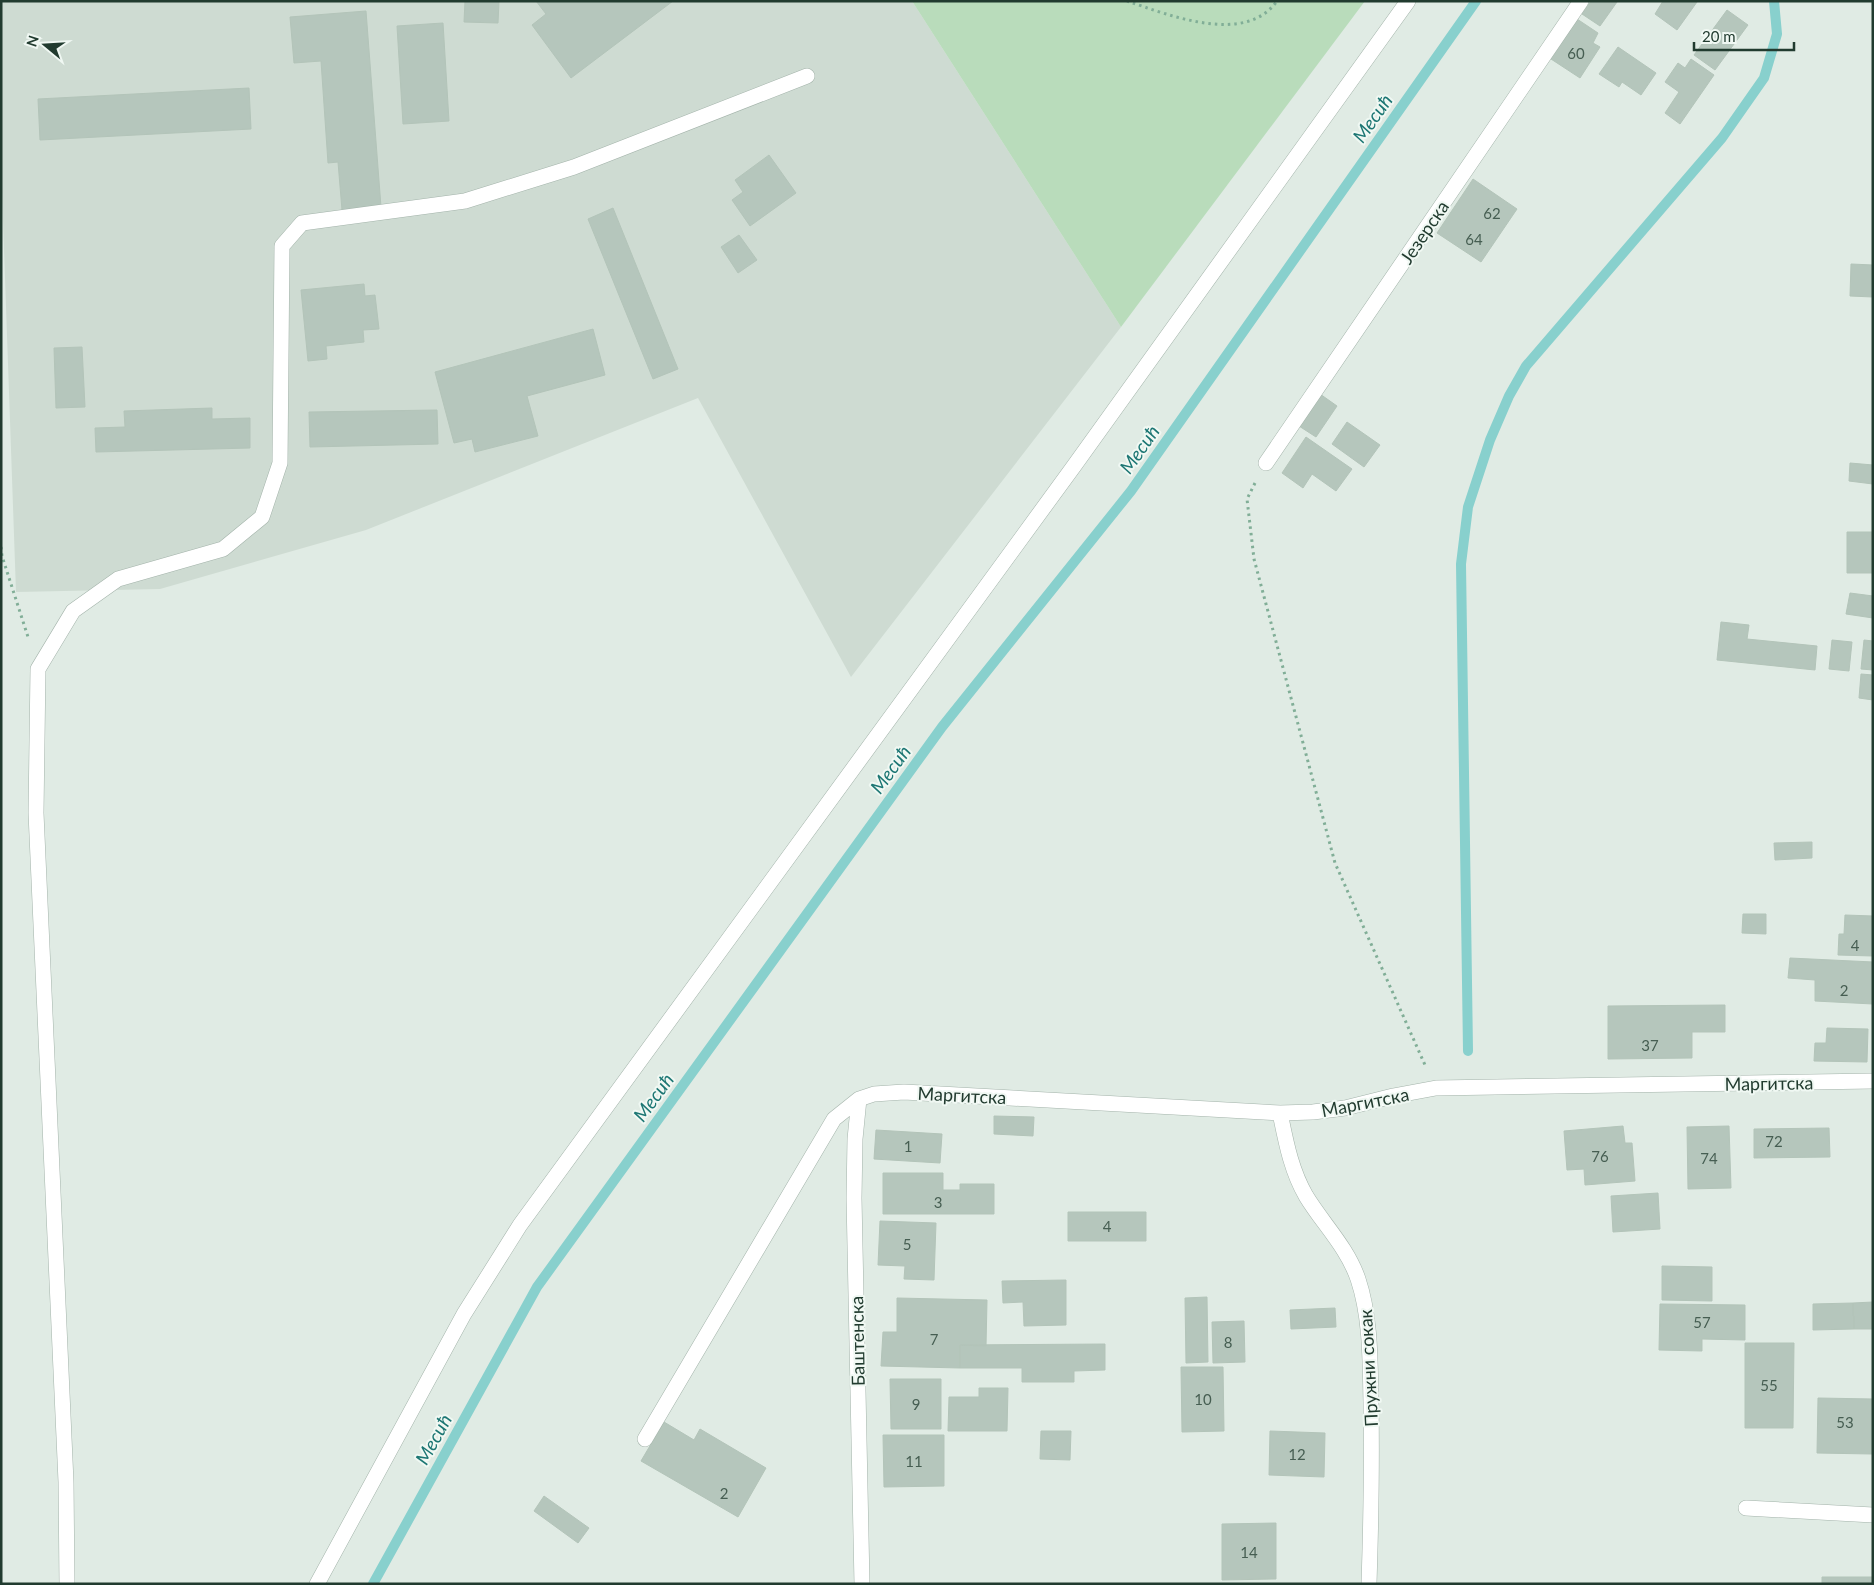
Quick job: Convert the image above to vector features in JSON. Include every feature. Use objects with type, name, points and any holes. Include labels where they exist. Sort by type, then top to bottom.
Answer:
[{"type":"street","points":[[317,1584],[464,1314],[520,1225],[1069,474],[1408,1]]},
{"type":"street","name":"Језерска","points":[[1266,463],[1581,1]]},
{"type":"street","points":[[67,1584],[66,1473],[36,812],[38,669],[73,611],[118,579],[223,549],[262,517],[280,463],[282,246],[302,223],[465,201],[574,167],[807,76]]},
{"type":"street","name":"Маргитска","points":[[859,1099],[874,1094],[904,1092],[1280,1114],[1345,1108],[1436,1088],[1873,1081]]},
{"type":"street","points":[[645,1439],[834,1119],[859,1099]]},
{"type":"street","name":"Баштенска","points":[[859,1099],[854,1139],[854,1198],[862,1584]]},
{"type":"street","name":"Пружни сокак","points":[[1280,1114],[1292,1168],[1306,1196],[1346,1252],[1358,1277],[1365,1302],[1370,1355],[1372,1490],[1369,1584]]},
{"type":"street","points":[[1746,1508],[1873,1515]]},
{"type":"path","points":[[1127,1],[1179,19],[1224,25],[1251,21],[1271,10],[1277,1]]},
{"type":"path","points":[[1266,463],[1248,499],[1254,559],[1335,863],[1436,1088]]},
{"type":"path","points":[[1,547],[2,556],[38,669]]},
{"type":"shaded area","points":[[1,1],[912,1],[1121,327],[851,677],[698,398],[366,530],[160,589],[16,592],[1,164]]},
{"type":"green space","points":[[912,1],[1365,1],[1121,327]]},
{"type":"building","points":[[465,1],[499,1],[498,23],[464,22]]},
{"type":"building","points":[[536,1],[673,1],[571,78],[532,25],[546,14]]},
{"type":"building","points":[[1591,1],[1617,2],[1600,26],[1582,14]]},
{"type":"building","points":[[1663,1],[1697,2],[1677,30],[1655,14]]},
{"type":"building","points":[[1727,10],[1748,25],[1715,70],[1694,55]]},
{"type":"building","points":[[366,11],[381,207],[342,210],[338,162],[328,163],[321,61],[294,63],[290,17]]},
{"type":"building","points":[[1577,19],[1598,33],[1593,43],[1600,47],[1580,78],[1551,59]]},
{"type":"building","points":[[443,23],[449,121],[403,124],[397,26]]},
{"type":"building","points":[[1618,47],[1656,73],[1641,95],[1622,82],[1619,87],[1599,74]]},
{"type":"building","points":[[1691,59],[1714,75],[1680,124],[1665,113],[1679,92],[1665,82],[1678,63],[1685,68]]},
{"type":"building","points":[[249,88],[251,129],[40,140],[38,99]]},
{"type":"building","points":[[769,155],[796,193],[750,226],[732,200],[743,192],[735,180]]},
{"type":"building","points":[[1473,179],[1517,209],[1481,262],[1437,233]]},
{"type":"building","points":[[613,208],[678,369],[653,379],[588,219]]},
{"type":"building","points":[[739,235],[757,260],[738,273],[721,247]]},
{"type":"building","points":[[1851,264],[1873,265],[1873,297],[1850,296]]},
{"type":"building","points":[[364,284],[365,296],[375,295],[379,329],[363,330],[364,342],[326,346],[327,359],[308,361],[301,290]]},
{"type":"building","points":[[593,329],[605,375],[527,396],[538,436],[475,452],[472,439],[454,443],[435,372]]},
{"type":"building","points":[[82,347],[85,407],[56,408],[54,348]]},
{"type":"building","points":[[1320,394],[1337,406],[1316,437],[1299,426]]},
{"type":"building","points":[[212,408],[212,419],[250,418],[250,448],[96,452],[95,428],[125,427],[124,411]]},
{"type":"building","points":[[437,410],[438,444],[310,447],[309,412]]},
{"type":"building","points":[[1347,422],[1380,445],[1364,467],[1332,444]]},
{"type":"building","points":[[1306,437],[1352,469],[1336,491],[1312,474],[1303,488],[1282,473]]},
{"type":"building","points":[[1850,463],[1873,465],[1873,484],[1849,481]]},
{"type":"building","points":[[1847,532],[1873,532],[1873,573],[1847,573]]},
{"type":"building","points":[[1850,593],[1873,596],[1873,618],[1846,614]]},
{"type":"building","points":[[1721,622],[1749,625],[1747,639],[1817,646],[1815,670],[1717,660]]},
{"type":"building","points":[[1832,640],[1852,642],[1849,671],[1829,669]]},
{"type":"building","points":[[1864,640],[1873,641],[1873,670],[1861,669]]},
{"type":"building","points":[[1861,674],[1873,675],[1873,700],[1859,698]]},
{"type":"building","points":[[1812,842],[1812,858],[1775,860],[1774,843]]},
{"type":"building","points":[[1743,914],[1766,914],[1766,934],[1742,933]]},
{"type":"building","points":[[1845,915],[1873,916],[1873,956],[1838,955],[1839,934],[1844,934]]},
{"type":"building","points":[[1790,958],[1873,962],[1873,1004],[1815,1001],[1815,980],[1788,978]]},
{"type":"building","points":[[1725,1005],[1725,1032],[1692,1032],[1692,1058],[1608,1059],[1608,1006]]},
{"type":"building","points":[[1827,1028],[1868,1029],[1867,1062],[1814,1061],[1815,1043],[1826,1043]]},
{"type":"building","points":[[994,1116],[1034,1117],[1033,1136],[994,1134]]},
{"type":"building","points":[[1623,1126],[1625,1143],[1632,1143],[1635,1181],[1585,1185],[1584,1169],[1567,1170],[1564,1131]]},
{"type":"building","points":[[1729,1126],[1731,1188],[1688,1189],[1687,1127]]},
{"type":"building","points":[[1829,1128],[1830,1157],[1754,1158],[1754,1129]]},
{"type":"building","points":[[876,1130],[942,1134],[940,1163],[874,1159]]},
{"type":"building","points":[[883,1173],[943,1173],[943,1190],[960,1190],[960,1184],[994,1184],[994,1214],[883,1214]]},
{"type":"building","points":[[1658,1193],[1660,1229],[1613,1232],[1611,1196]]},
{"type":"building","points":[[1068,1212],[1146,1212],[1146,1241],[1068,1241]]},
{"type":"building","points":[[880,1221],[936,1223],[934,1280],[904,1279],[905,1266],[878,1265]]},
{"type":"building","points":[[1662,1266],[1712,1267],[1712,1301],[1662,1300]]},
{"type":"building","points":[[1066,1280],[1066,1325],[1024,1326],[1023,1302],[1003,1303],[1002,1281]]},
{"type":"building","points":[[1207,1297],[1208,1362],[1186,1363],[1185,1298]]},
{"type":"building","points":[[897,1298],[987,1300],[986,1346],[960,1345],[960,1368],[881,1366],[883,1332],[897,1332]]},
{"type":"building","points":[[1873,1302],[1873,1329],[1854,1329],[1853,1303]]},
{"type":"building","points":[[1853,1303],[1854,1329],[1813,1330],[1813,1304]]},
{"type":"building","points":[[1660,1304],[1745,1305],[1745,1340],[1702,1339],[1702,1351],[1659,1350]]},
{"type":"building","points":[[1335,1308],[1336,1327],[1291,1329],[1290,1310]]},
{"type":"building","points":[[1244,1321],[1245,1362],[1213,1363],[1212,1322]]},
{"type":"building","points":[[1745,1343],[1794,1343],[1793,1428],[1745,1428]]},
{"type":"building","points":[[1105,1344],[1105,1370],[1074,1371],[1074,1382],[1022,1382],[1022,1368],[960,1368],[960,1345]]},
{"type":"building","points":[[1181,1367],[1223,1367],[1224,1431],[1182,1432]]},
{"type":"building","points":[[890,1379],[941,1379],[941,1429],[891,1429]]},
{"type":"building","points":[[979,1388],[1008,1388],[1007,1431],[948,1431],[949,1397],[979,1397]]},
{"type":"building","points":[[1818,1398],[1873,1399],[1872,1454],[1817,1453]]},
{"type":"building","points":[[664,1422],[694,1440],[700,1429],[766,1468],[738,1517],[641,1461]]},
{"type":"building","points":[[1041,1431],[1071,1431],[1070,1460],[1040,1459]]},
{"type":"building","points":[[1270,1431],[1325,1433],[1324,1477],[1269,1475]]},
{"type":"building","points":[[883,1435],[944,1435],[944,1486],[884,1487]]},
{"type":"building","points":[[544,1496],[589,1528],[578,1543],[534,1511]]},
{"type":"building","points":[[1276,1523],[1276,1579],[1222,1580],[1222,1524]]},
{"type":"building","points":[[1822,1577],[1873,1577],[1873,1584],[1822,1584]]},
{"type":"waterway","name":"Месић","points":[[373,1584],[537,1287],[942,727],[1131,491],[1476,1]]},
{"type":"waterway","points":[[1468,1051],[1461,564],[1468,507],[1490,440],[1509,396],[1526,366],[1722,138],[1764,78],[1777,34],[1774,1]]}]
